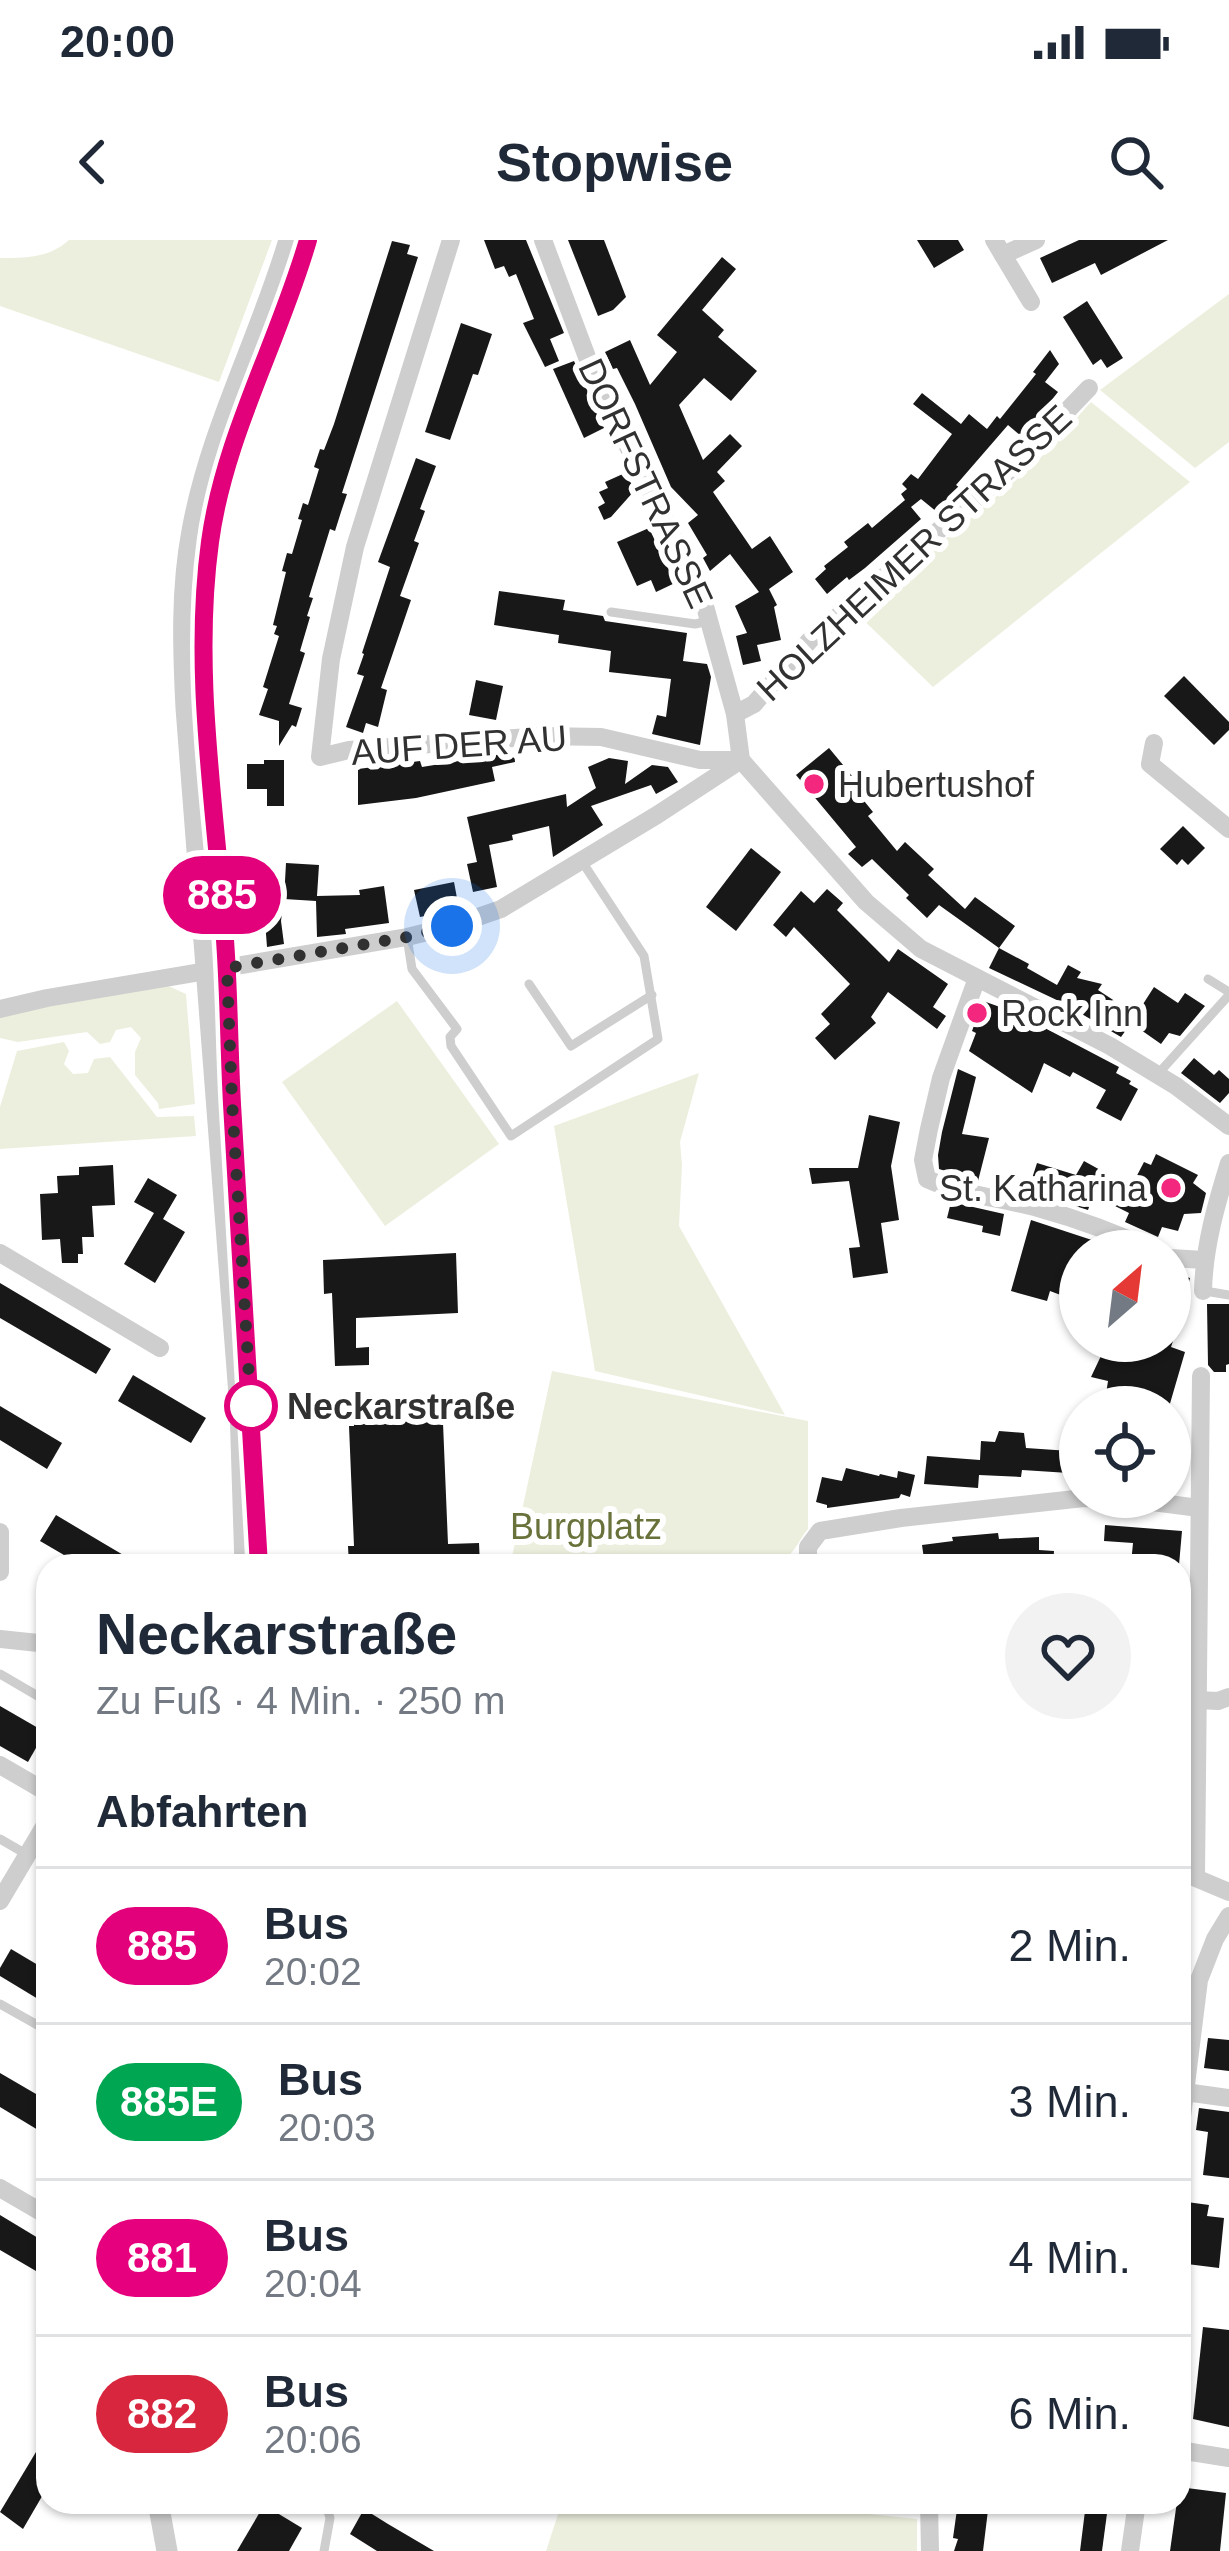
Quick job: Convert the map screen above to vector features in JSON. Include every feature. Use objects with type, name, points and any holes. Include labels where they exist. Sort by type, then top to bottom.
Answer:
[{"type":"street","points":[[258,1554],[232,1101],[183,646],[192,531],[207,469],[289,240]]},
{"type":"street","points":[[245,1554],[204,588],[225,473],[308,240]]},
{"type":"street","name":"AUF DER AU","points":[[451,240],[350,566],[331,659],[320,758],[349,750],[542,736],[601,737],[700,760],[741,760]]},
{"type":"street","name":"DORFSTRASSE","points":[[543,240],[599,388],[701,592],[735,714],[741,760]]},
{"type":"street","points":[[1031,302],[999,248],[1036,240]]},
{"type":"street","name":"HOLZHEIMER STRASSE","points":[[735,714],[754,704],[810,640],[1012,468],[1089,388]]},
{"type":"street","points":[[1154,743],[1150,764],[1229,829]]},
{"type":"street","points":[[0,1009],[452,926],[501,909],[741,760],[866,902],[920,949],[1110,1046],[1229,1126]]},
{"type":"street","points":[[977,978],[941,1078],[923,1160],[927,1179],[1109,1230]]},
{"type":"street","points":[[1203,1291],[1204,1260],[1229,1163]]},
{"type":"street","points":[[0,1253],[160,1348]]},
{"type":"street","points":[[1191,1259],[1204,1260]]},
{"type":"street","points":[[1191,1821],[1198,1700],[1201,1376]]},
{"type":"street","points":[[809,1554],[820,1531],[901,1518],[1084,1498],[1199,1508]]},
{"type":"street","points":[[0,1535],[0,1573]]},
{"type":"street","points":[[0,1639],[36,1643]]},
{"type":"street","points":[[1198,1700],[1229,1696]]},
{"type":"street","points":[[0,1765],[36,1786]]},
{"type":"street","points":[[0,1900],[36,1841]]},
{"type":"street","points":[[1191,1874],[1229,1892]]},
{"type":"street","points":[[1191,2044],[1199,1980],[1229,1916]]},
{"type":"street","points":[[1191,2093],[1229,2098]]},
{"type":"street","points":[[0,2188],[36,2209]]},
{"type":"street","points":[[1191,2452],[1229,2458]]},
{"type":"street","points":[[147,2514],[153,2551]]},
{"type":"street","points":[[160,2514],[167,2551]]},
{"type":"street","points":[[929,2514],[930,2551]]},
{"type":"street","points":[[1130,2551],[1135,2514]]},
{"type":"lane","points":[[611,612],[695,624],[709,621]]},
{"type":"lane","points":[[407,937],[412,969],[457,1029],[450,1037],[451,1046],[511,1136],[658,1039],[644,956],[581,860]]},
{"type":"lane","points":[[1157,1075],[1229,993],[1208,979]]},
{"type":"lane","points":[[529,984],[571,1046],[652,995]]},
{"type":"lane","points":[[1203,1291],[1229,1295]]},
{"type":"lane","points":[[0,1674],[36,1695]]},
{"type":"lane","points":[[0,1839],[28,1855]]},
{"type":"lane","points":[[0,2004],[36,2024]]},
{"type":"lane","points":[[324,2551],[330,2514]]},
{"type":"green space","points":[[69,240],[272,240],[219,382],[0,306],[0,258],[45,254]]},
{"type":"green space","points":[[1229,294],[1229,442],[1195,468],[1100,390]]},
{"type":"green space","points":[[1091,402],[1190,482],[933,687],[856,613],[1033,466]]},
{"type":"green space","points":[[164,984],[186,994],[195,1104],[159,1109],[135,1075],[135,1052],[141,1038],[131,1027],[116,1030],[110,1042],[100,1044],[87,1032],[18,1042],[0,1038],[0,1014]]},
{"type":"green space","points":[[397,1001],[499,1144],[385,1226],[282,1082]]},
{"type":"green space","points":[[64,1042],[69,1051],[64,1064],[73,1074],[88,1073],[94,1059],[110,1057],[157,1117],[194,1116],[196,1136],[0,1149],[0,1107],[17,1051]]},
{"type":"green space","points":[[699,1073],[680,1142],[679,1226],[785,1415],[595,1371],[554,1126]]},
{"type":"green space","name":"Burgplatz","points":[[552,1371],[808,1421],[808,1529],[790,1554],[513,1554]]},
{"type":"green space","points":[[558,2514],[869,2514],[917,2519],[917,2551],[546,2551]]},
{"type":"building","points":[[484,240],[526,240],[564,333],[550,339],[559,361],[545,367],[523,323],[534,319],[516,274],[509,277],[504,266],[495,269]]},
{"type":"building","points":[[568,240],[604,240],[626,297],[613,310],[598,316]]},
{"type":"building","points":[[917,240],[958,240],[964,250],[934,268]]},
{"type":"building","points":[[1079,240],[1168,240],[1101,275],[1095,263],[1052,283],[1040,258]]},
{"type":"building","points":[[392,241],[410,245],[407,254],[418,257],[342,493],[347,494],[335,531],[330,529],[309,597],[313,598],[310,617],[300,651],[305,653],[289,704],[302,708],[296,727],[292,725],[279,746],[279,721],[259,715],[279,636],[273,625],[286,572],[282,571],[287,553],[292,554],[303,503],[308,505],[319,469],[314,467],[334,424]]},
{"type":"building","points":[[722,257],[736,269],[702,310],[724,330],[718,337],[757,371],[731,401],[704,378],[679,405],[703,460],[730,434],[742,446],[717,472],[725,481],[713,492],[752,549],[770,536],[793,572],[769,589],[777,605],[781,640],[757,645],[761,661],[743,665],[736,636],[747,633],[735,606],[759,592],[730,554],[710,571],[703,558],[707,555],[688,523],[698,515],[671,487],[635,404],[605,352],[630,340],[650,385],[677,352],[657,335]]},
{"type":"building","points":[[1087,301],[1123,358],[1107,368],[1101,359],[1093,365],[1063,317]]},
{"type":"building","points":[[461,323],[492,334],[450,440],[425,432]]},
{"type":"building","points":[[1050,350],[1059,364],[1045,382],[1041,379],[1058,392],[1022,437],[1008,425],[956,485],[960,488],[947,504],[937,512],[921,499],[911,507],[921,519],[827,594],[815,579],[824,566],[848,547],[844,542],[868,523],[872,528],[905,500],[901,494],[907,489],[902,484],[911,474],[918,479],[952,434],[913,404],[922,393],[961,424],[969,414],[987,429],[1036,374]]},
{"type":"building","points":[[574,361],[604,428],[584,438],[553,369]]},
{"type":"building","points":[[416,458],[436,466],[420,509],[425,511],[414,541],[419,543],[400,596],[411,600],[381,688],[387,690],[378,727],[366,723],[363,733],[346,727],[364,676],[357,674],[362,653],[390,567],[378,562]]},
{"type":"building","points":[[625,473],[635,490],[604,520],[598,507],[605,503],[599,492],[608,488],[605,482]]},
{"type":"building","points":[[649,528],[675,583],[656,592],[651,580],[637,586],[617,542]]},
{"type":"building","points":[[499,591],[565,600],[563,610],[603,616],[605,621],[687,633],[683,661],[707,664],[711,677],[700,745],[652,734],[657,715],[666,717],[671,679],[609,672],[611,651],[558,643],[559,635],[494,625]]},
{"type":"building","points":[[1184,676],[1229,722],[1229,730],[1214,745],[1164,696]]},
{"type":"building","points":[[476,680],[503,686],[496,720],[469,715]]},
{"type":"building","points":[[829,748],[853,777],[848,781],[873,812],[868,816],[897,851],[905,842],[934,869],[928,875],[965,909],[975,897],[1015,926],[999,948],[939,905],[927,918],[872,859],[862,867],[848,854],[856,847],[796,775]]},
{"type":"building","points":[[514,752],[515,762],[492,767],[495,781],[358,805],[358,769],[420,761],[422,767]]},
{"type":"building","points":[[609,758],[628,761],[625,784],[652,765],[668,767],[678,782],[656,794],[651,785],[591,806],[603,825],[553,857],[549,826],[489,845],[497,887],[473,892],[467,864],[477,862],[467,817],[566,794],[567,807],[596,788],[588,767]]},
{"type":"building","points":[[264,760],[284,760],[284,806],[267,806],[267,789],[247,789],[247,764],[264,764]]},
{"type":"building","points":[[1183,826],[1205,848],[1188,865],[1182,859],[1177,865],[1160,849]]},
{"type":"building","points":[[751,848],[781,872],[736,931],[706,907]]},
{"type":"building","points":[[286,863],[319,865],[317,896],[360,895],[359,890],[384,886],[389,923],[317,937],[316,901],[284,899]]},
{"type":"building","points":[[454,882],[459,909],[420,917],[414,890]]},
{"type":"building","points":[[827,889],[843,903],[837,910],[889,962],[898,949],[948,984],[933,1007],[946,1016],[937,1029],[888,992],[871,1017],[876,1023],[835,1060],[815,1038],[830,1024],[821,1014],[850,984],[794,927],[786,937],[773,925],[801,891],[814,903]]},
{"type":"building","points":[[269,897],[284,898],[284,944],[267,947],[265,921]]},
{"type":"building","points":[[999,948],[1057,985],[1068,965],[1081,972],[1077,978],[1102,984],[1098,990],[1136,1015],[1154,987],[1178,1003],[1185,993],[1205,1006],[1180,1036],[1169,1033],[1161,1044],[1131,1023],[1121,1037],[989,968]]},
{"type":"building","points":[[983,1001],[1001,1005],[1119,1067],[1116,1073],[1138,1089],[1121,1121],[1096,1108],[1106,1090],[1073,1072],[1070,1077],[1044,1063],[1032,1093],[969,1051]]},
{"type":"building","points":[[1194,1058],[1214,1075],[1219,1070],[1229,1079],[1229,1093],[1220,1103],[1181,1073]]},
{"type":"building","points":[[958,1069],[976,1077],[962,1134],[989,1138],[978,1181],[939,1169],[942,1132]]},
{"type":"building","points":[[869,1115],[900,1122],[891,1166],[899,1220],[881,1223],[888,1273],[853,1278],[849,1248],[860,1247],[849,1181],[812,1184],[809,1168],[858,1168]]},
{"type":"building","points":[[1156,1154],[1198,1175],[1193,1183],[1206,1193],[1201,1213],[1184,1214],[1178,1230],[1143,1230],[1125,1222],[1129,1213],[1093,1195],[1088,1210],[1028,1191],[1037,1163],[1076,1175],[1084,1161],[1131,1187],[1144,1162],[1151,1165]]},
{"type":"building","points":[[113,1165],[115,1205],[92,1206],[94,1237],[82,1237],[78,1263],[62,1263],[60,1239],[42,1240],[40,1194],[58,1193],[57,1176],[79,1175],[79,1167]]},
{"type":"building","points":[[148,1178],[177,1195],[163,1219],[185,1232],[155,1283],[124,1264],[154,1213],[134,1202]]},
{"type":"building","points":[[951,1202],[1004,1214],[1000,1236],[982,1232],[983,1226],[947,1218]]},
{"type":"building","points":[[1031,1220],[1061,1230],[1059,1294],[1050,1291],[1047,1301],[1011,1291]]},
{"type":"building","points":[[456,1253],[458,1313],[356,1318],[356,1348],[369,1347],[369,1365],[335,1366],[332,1293],[324,1294],[323,1260]]},
{"type":"building","points":[[0,1283],[111,1349],[96,1374],[0,1318]]},
{"type":"building","points":[[1207,1304],[1229,1304],[1226,1372],[1214,1372],[1208,1365]]},
{"type":"building","points":[[1098,1362],[1182,1362],[1175,1386],[1107,1386],[1108,1381],[1091,1377]]},
{"type":"building","points":[[133,1375],[206,1418],[191,1443],[118,1401]]},
{"type":"building","points":[[437,1403],[438,1423],[443,1423],[448,1544],[479,1543],[480,1554],[348,1554],[348,1546],[354,1546],[349,1426],[354,1426],[353,1406]]},
{"type":"building","points":[[0,1406],[62,1443],[47,1469],[0,1440]]},
{"type":"building","points":[[999,1431],[1024,1433],[1026,1448],[1059,1450],[1059,1472],[979,1475],[978,1488],[924,1484],[927,1456],[980,1460],[981,1441],[995,1442]]},
{"type":"building","points":[[846,1468],[897,1478],[898,1471],[915,1475],[910,1497],[901,1494],[827,1508],[816,1502],[822,1477],[842,1481]]},
{"type":"building","points":[[56,1515],[122,1554],[62,1554],[40,1541]]},
{"type":"building","points":[[1105,1525],[1182,1531],[1180,1554],[1132,1554],[1133,1543],[1104,1541]]},
{"type":"building","points":[[998,1533],[999,1539],[1039,1537],[1039,1550],[1054,1554],[923,1554],[922,1545],[953,1541],[952,1537]]},
{"type":"building","points":[[0,1706],[36,1727],[36,1748],[28,1762],[0,1746]]},
{"type":"building","points":[[11,1949],[36,1964],[36,1998],[0,1976]]},
{"type":"building","points":[[1208,2038],[1229,2040],[1229,2071],[1204,2068]]},
{"type":"building","points":[[0,2073],[36,2094],[36,2129],[0,2107]]},
{"type":"building","points":[[1199,2108],[1229,2112],[1229,2178],[1203,2175],[1208,2132],[1196,2130]]},
{"type":"building","points":[[1191,2203],[1209,2205],[1207,2216],[1224,2218],[1219,2268],[1191,2264]]},
{"type":"building","points":[[0,2215],[36,2237],[36,2271],[0,2250]]},
{"type":"building","points":[[1203,2327],[1229,2330],[1229,2427],[1193,2419]]},
{"type":"building","points":[[36,2452],[36,2507],[23,2529],[0,2512]]},
{"type":"building","points":[[1191,2489],[1226,2493],[1220,2551],[1170,2551],[1175,2514],[1191,2514]]},
{"type":"building","points":[[259,2514],[279,2514],[302,2528],[289,2551],[237,2551]]},
{"type":"building","points":[[361,2514],[372,2514],[434,2551],[377,2551],[350,2534]]},
{"type":"building","points":[[956,2514],[988,2514],[983,2551],[954,2551],[958,2539],[953,2538]]},
{"type":"building","points":[[1085,2514],[1107,2514],[1102,2551],[1080,2551]]},
{"type":"bus line","name":"885","points":[[258,1554],[227,968],[207,717],[204,588],[225,473],[308,240]]},
{"type":"place","name":"Hubertushof","points":[[814,784]]},
{"type":"place","name":"Rock Inn","points":[[977,1013]]},
{"type":"place","name":"St. Katharina","points":[[1171,1188]]},
{"type":"place","name":"Neckarstraße","points":[[251,1406]]},
{"type":"route","points":[[251,1406],[227,968],[452,926]]}]
